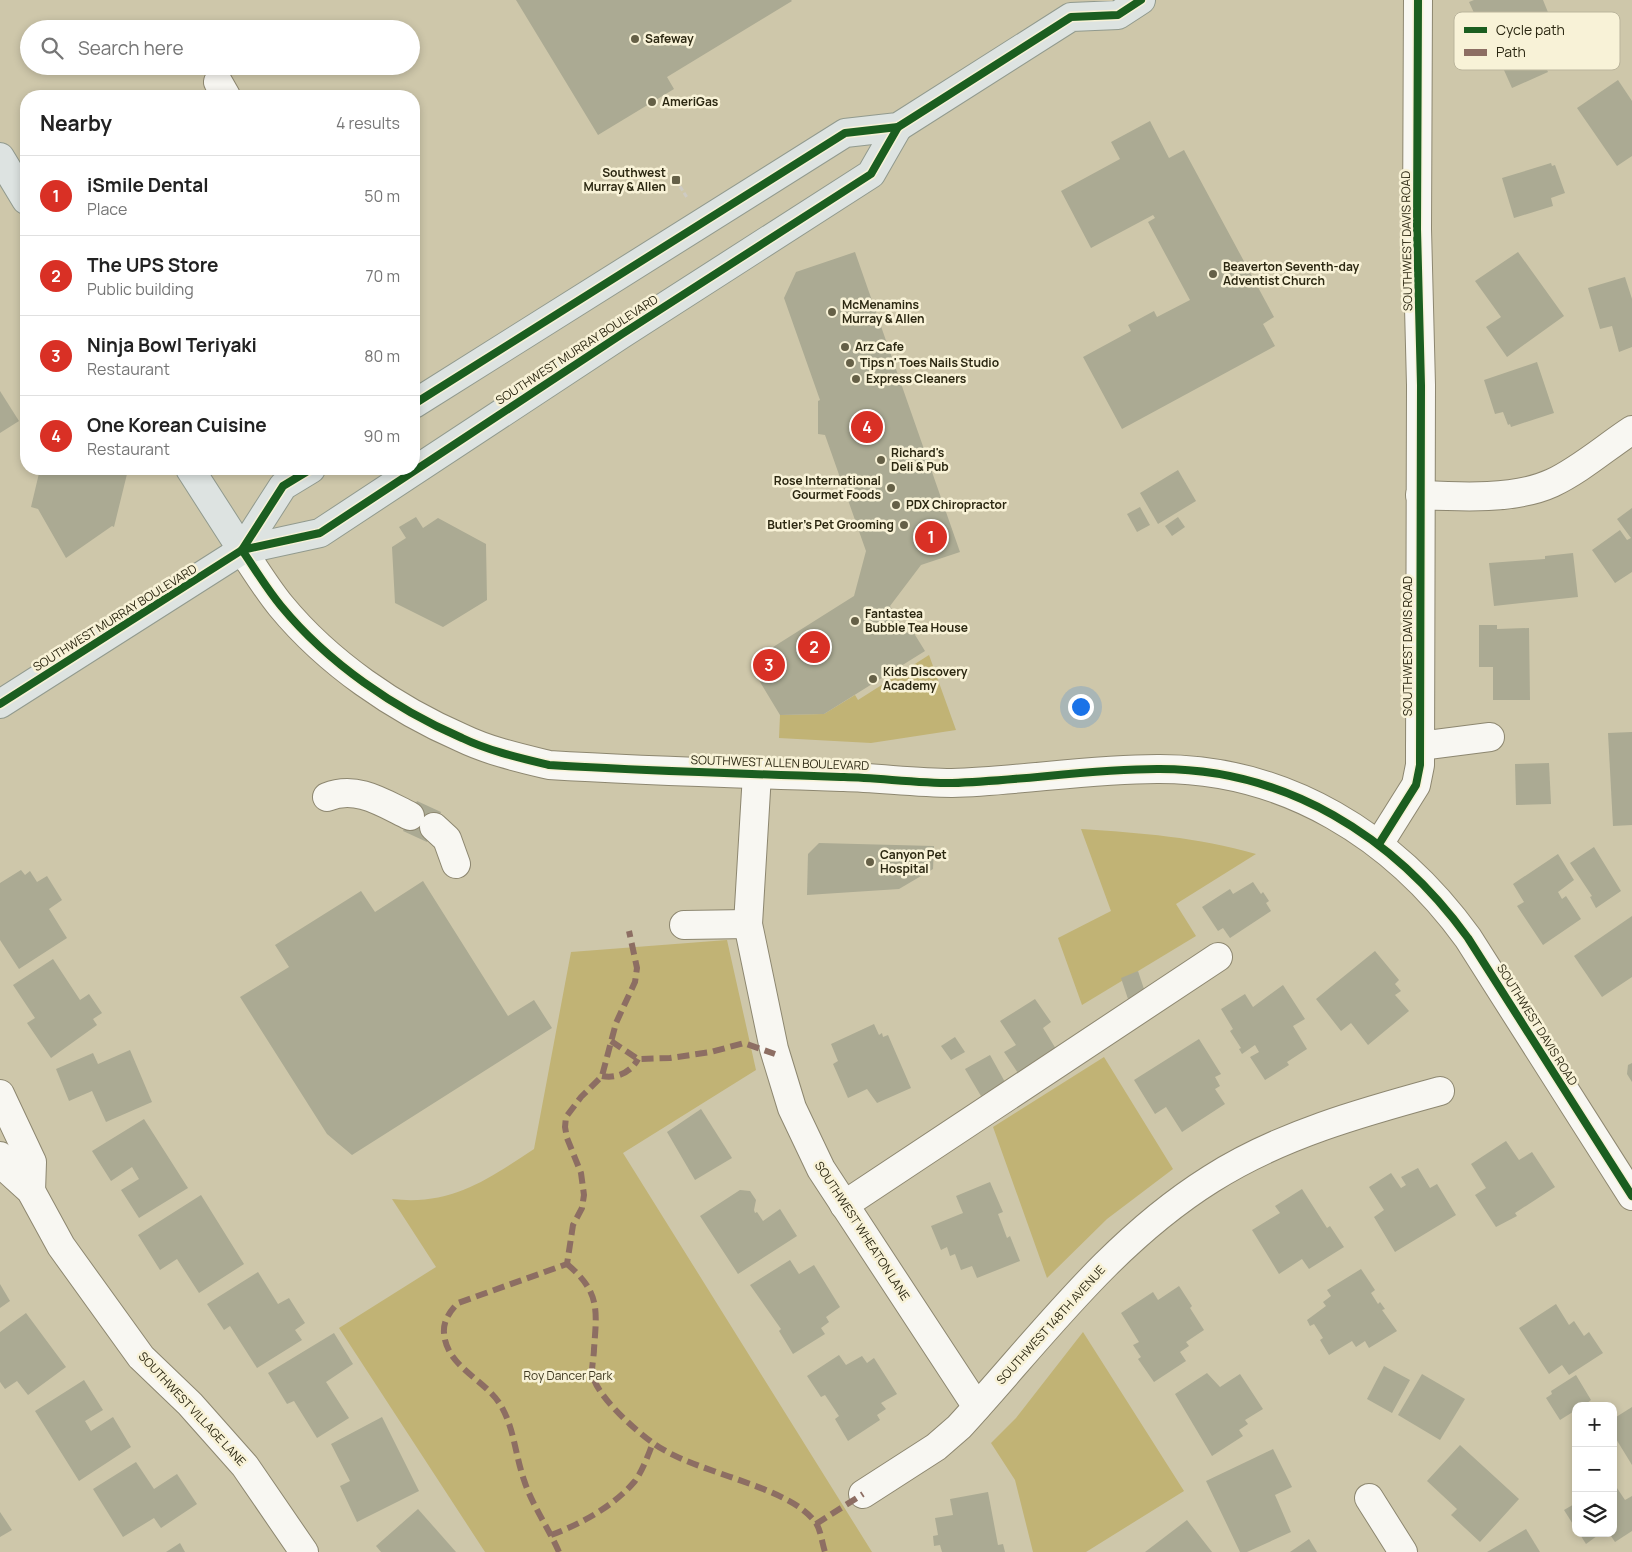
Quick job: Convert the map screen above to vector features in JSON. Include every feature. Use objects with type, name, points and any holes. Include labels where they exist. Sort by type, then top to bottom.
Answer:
[{"type":"main road","name":"SOUTHWEST MURRAY BOULEVARD","points":[[420,467],[870,174],[898,127],[1075,8],[1118,14],[1141,0]]},
{"type":"main road","name":"SOUTHWEST MURRAY BOULEVARD","points":[[420,400],[845,133],[898,127]]},
{"type":"main road","points":[[0,157],[20,190]]},
{"type":"main road","name":"SOUTHWEST ALLEN BOULEVARD","points":[[194,475],[242,550]]},
{"type":"main road","name":"SOUTHWEST MURRAY BOULEVARD","points":[[242,550],[283,486],[300,475]]},
{"type":"main road","name":"SOUTHWEST MURRAY BOULEVARD","points":[[0,704],[242,550],[320,533],[408,475]]},
{"type":"street","name":"SOUTHWEST DAVIS ROAD","points":[[1418,0],[1420,765],[1416,785],[1379,844],[1409,868],[1453,917],[1632,1196]]},
{"type":"street","points":[[1420,495],[1454,496],[1532,490],[1552,483],[1632,430]]},
{"type":"street","name":"SOUTHWEST ALLEN BOULEVARD","points":[[242,550],[283,608],[339,663],[426,721],[463,739],[549,765],[950,783],[1120,770],[1160,769],[1214,773],[1266,786],[1302,800],[1332,814],[1379,844]]},
{"type":"street","points":[[1420,746],[1490,738]]},
{"type":"street","name":"SOUTHWEST WHEATON LANE","points":[[757,774],[748,924],[775,1054],[792,1108],[821,1169],[977,1407]]},
{"type":"street","points":[[327,798],[348,792],[362,794],[422,821],[447,839],[456,864]]},
{"type":"street","points":[[684,925],[748,924]]},
{"type":"street","points":[[844,1205],[1218,957]]},
{"type":"street","name":"SOUTHWEST 148TH AVENUE","points":[[863,1494],[936,1447],[977,1407],[1083,1285],[1129,1241],[1211,1179],[1284,1142],[1382,1107],[1440,1091]]},
{"type":"street","points":[[0,1094],[32,1162],[31,1191]]},
{"type":"street","name":"SOUTHWEST VILLAGE LANE","points":[[0,1156],[8,1170],[31,1191],[62,1246],[141,1357],[190,1404],[246,1466],[304,1552]]},
{"type":"street","points":[[1369,1498],[1403,1552]]},
{"type":"green space","points":[[929,655],[956,730],[871,743],[779,738],[780,715],[824,714],[855,695],[858,700]]},
{"type":"green space","points":[[1081,829],[1147,834],[1212,843],[1256,854],[1176,904],[1196,936],[1082,1005],[1058,938],[1111,911]]},
{"type":"green space","name":"Roy Dancer Park","points":[[727,940],[756,1070],[623,1153],[872,1552],[485,1552],[339,1328],[436,1267],[392,1199],[413,1200],[432,1198],[468,1188],[500,1171],[534,1149],[571,952]]},
{"type":"green space","points":[[1104,1057],[1173,1169],[1107,1219],[1047,1278],[993,1127]]},
{"type":"green space","points":[[1083,1332],[1184,1491],[1086,1552],[1033,1552],[1015,1480],[991,1443],[1016,1418]]},
{"type":"building","name":"Safeway","points":[[516,0],[792,1],[667,77],[674,89],[598,135]]},
{"type":"building","points":[[1474,0],[1543,0],[1548,12],[1474,12],[1469,2]]},
{"type":"building","points":[[1504,70],[1547,70],[1548,72],[1512,88]]},
{"type":"building","points":[[1618,80],[1632,101],[1632,156],[1617,166],[1577,108]]},
{"type":"building","name":"Beaverton Seventh-day Adventist Church","points":[[1150,121],[1169,158],[1184,150],[1274,317],[1263,324],[1275,346],[1122,429],[1083,357],[1131,331],[1128,325],[1154,311],[1157,317],[1190,300],[1148,222],[1155,218],[1153,215],[1091,248],[1061,191],[1120,159],[1111,142]]},
{"type":"building","points":[[1551,163],[1552,166],[1555,165],[1565,193],[1551,198],[1553,206],[1514,218],[1502,178]]},
{"type":"building","points":[[855,252],[960,552],[921,565],[890,606],[907,633],[912,630],[925,651],[824,714],[780,715],[757,677],[762,654],[854,596],[866,551],[825,435],[818,434],[818,401],[820,400],[784,298],[796,272]]},
{"type":"building","points":[[1518,252],[1564,316],[1507,357],[1486,327],[1501,317],[1475,281]]},
{"type":"building","points":[[1625,277],[1632,299],[1632,347],[1619,352],[1612,326],[1600,329],[1588,288]]},
{"type":"building","points":[[1537,362],[1554,413],[1511,427],[1510,424],[1508,425],[1503,412],[1495,414],[1484,380]]},
{"type":"building","points":[[0,391],[19,421],[0,433]]},
{"type":"building","points":[[1178,470],[1196,501],[1158,524],[1140,493]]},
{"type":"building","points":[[39,475],[127,475],[114,527],[112,526],[66,558],[38,509],[31,507]]},
{"type":"building","points":[[1140,507],[1150,525],[1137,532],[1127,514]]},
{"type":"building","points":[[1632,508],[1632,572],[1615,583],[1592,550],[1620,530],[1627,540],[1631,538],[1617,519]]},
{"type":"building","points":[[416,517],[423,528],[438,518],[486,544],[487,600],[443,627],[395,603],[392,547],[406,538],[399,527]]},
{"type":"building","points":[[1178,517],[1185,527],[1172,536],[1165,526]]},
{"type":"building","points":[[1573,553],[1578,597],[1494,606],[1489,563],[1545,559],[1545,556]]},
{"type":"building","points":[[1479,625],[1497,625],[1497,629],[1529,628],[1530,700],[1493,700],[1493,667],[1479,667]]},
{"type":"building","points":[[1632,732],[1632,825],[1613,826],[1608,733]]},
{"type":"building","points":[[1549,763],[1551,804],[1516,805],[1515,764]]},
{"type":"building","points":[[417,801],[441,812],[427,842],[403,831]]},
{"type":"building","name":"Canyon Pet Hospital","points":[[819,843],[934,846],[933,869],[899,889],[807,895],[808,854]]},
{"type":"building","points":[[1594,847],[1621,891],[1596,908],[1590,897],[1592,896],[1570,863]]},
{"type":"building","points":[[1558,854],[1574,880],[1558,892],[1562,899],[1566,896],[1581,919],[1543,945],[1517,906],[1524,902],[1513,884]]},
{"type":"building","points":[[21,870],[25,875],[30,871],[37,882],[47,876],[62,900],[49,909],[67,938],[19,969],[0,940],[0,883]]},
{"type":"building","points":[[423,881],[508,1016],[534,1000],[552,1028],[352,1155],[327,1134],[240,997],[289,967],[275,945],[361,891],[375,912]]},
{"type":"building","points":[[1253,882],[1261,894],[1263,892],[1269,901],[1266,903],[1271,911],[1230,938],[1223,928],[1218,931],[1202,907],[1230,889],[1233,894]]},
{"type":"building","points":[[1632,916],[1632,977],[1602,997],[1574,956]]},
{"type":"building","points":[[1375,951],[1399,980],[1395,984],[1401,991],[1395,995],[1409,1011],[1368,1045],[1351,1023],[1341,1031],[1316,999]]},
{"type":"building","points":[[53,959],[80,1000],[89,994],[102,1013],[93,1019],[97,1025],[51,1058],[27,1023],[35,1018],[13,985]]},
{"type":"building","points":[[1138,971],[1145,992],[1128,999],[1121,978]]},
{"type":"building","points":[[1283,985],[1305,1019],[1293,1026],[1307,1049],[1287,1062],[1289,1065],[1265,1080],[1250,1057],[1259,1052],[1255,1045],[1242,1054],[1239,1049],[1241,1048],[1230,1031],[1233,1029],[1221,1009],[1245,994],[1253,1007]]},
{"type":"building","points":[[1035,999],[1051,1022],[1043,1028],[1056,1049],[1018,1073],[1004,1052],[1016,1045],[1000,1021]]},
{"type":"building","points":[[874,1024],[879,1035],[882,1033],[883,1037],[888,1035],[911,1088],[877,1103],[867,1089],[848,1098],[833,1064],[838,1061],[831,1044]]},
{"type":"building","points":[[955,1037],[965,1052],[951,1060],[941,1046]]},
{"type":"building","points":[[1199,1039],[1221,1074],[1215,1077],[1220,1086],[1215,1089],[1225,1104],[1182,1132],[1166,1107],[1155,1114],[1134,1080]]},
{"type":"building","points":[[130,1050],[152,1102],[106,1122],[92,1091],[69,1101],[56,1069],[93,1053],[98,1064]]},
{"type":"building","points":[[990,1055],[1005,1082],[981,1096],[965,1069]]},
{"type":"building","points":[[1632,1063],[1632,1082],[1627,1074],[1628,1065]]},
{"type":"building","points":[[701,1109],[732,1158],[695,1180],[667,1132]]},
{"type":"building","points":[[144,1119],[188,1188],[139,1218],[121,1190],[139,1179],[132,1167],[111,1181],[92,1151]]},
{"type":"building","points":[[1506,1141],[1519,1160],[1532,1152],[1555,1187],[1515,1213],[1517,1216],[1496,1227],[1475,1195],[1486,1188],[1471,1164]]},
{"type":"building","points":[[1418,1168],[1430,1188],[1437,1184],[1456,1215],[1395,1252],[1374,1217],[1384,1210],[1369,1187],[1391,1173],[1401,1188],[1406,1185],[1401,1177]]},
{"type":"building","points":[[990,1182],[1003,1212],[998,1214],[1007,1238],[1010,1236],[1020,1261],[977,1278],[972,1266],[961,1270],[955,1254],[950,1256],[947,1247],[941,1250],[931,1226],[963,1213],[956,1196]]},
{"type":"building","points":[[1302,1189],[1327,1228],[1330,1226],[1344,1247],[1309,1269],[1302,1259],[1279,1274],[1252,1230],[1280,1213],[1275,1206]]},
{"type":"building","points":[[740,1190],[750,1191],[756,1200],[755,1213],[757,1212],[763,1221],[780,1209],[797,1236],[738,1274],[700,1216]]},
{"type":"building","points":[[201,1195],[244,1264],[199,1293],[177,1259],[160,1270],[138,1235]]},
{"type":"building","points":[[790,1260],[799,1274],[814,1265],[840,1307],[826,1317],[829,1322],[821,1328],[825,1334],[793,1354],[779,1331],[781,1329],[750,1285]]},
{"type":"building","points":[[1361,1269],[1375,1290],[1371,1293],[1378,1304],[1380,1302],[1385,1309],[1382,1310],[1397,1331],[1369,1348],[1365,1341],[1356,1347],[1352,1341],[1329,1355],[1320,1340],[1323,1338],[1314,1324],[1310,1326],[1307,1320],[1326,1306],[1323,1302],[1331,1296],[1327,1290]]},
{"type":"building","points":[[258,1272],[278,1304],[289,1298],[305,1323],[295,1330],[302,1340],[257,1368],[230,1326],[224,1330],[207,1304]]},
{"type":"building","points":[[0,1284],[10,1301],[0,1308]]},
{"type":"building","points":[[1179,1286],[1204,1330],[1186,1342],[1189,1346],[1180,1352],[1186,1361],[1154,1382],[1138,1359],[1141,1357],[1133,1345],[1139,1342],[1121,1313],[1153,1292],[1158,1300]]},
{"type":"building","points":[[1556,1304],[1569,1325],[1574,1321],[1584,1336],[1589,1332],[1603,1353],[1569,1375],[1562,1365],[1549,1374],[1519,1328]]},
{"type":"building","points":[[26,1313],[66,1367],[28,1395],[17,1381],[5,1389],[0,1382],[0,1332]]},
{"type":"building","points":[[334,1333],[353,1364],[326,1382],[349,1418],[317,1438],[294,1401],[287,1404],[268,1373]]},
{"type":"building","points":[[839,1355],[846,1365],[862,1356],[867,1363],[874,1358],[897,1394],[881,1403],[886,1409],[877,1415],[880,1420],[848,1441],[835,1419],[839,1416],[825,1395],[821,1397],[807,1376]]},
{"type":"building","points":[[1384,1366],[1410,1380],[1392,1413],[1367,1399]]},
{"type":"building","points":[[1207,1373],[1220,1387],[1240,1374],[1263,1409],[1245,1420],[1248,1424],[1239,1430],[1243,1436],[1212,1456],[1175,1394]]},
{"type":"building","points":[[1422,1374],[1465,1399],[1440,1440],[1398,1415]]},
{"type":"building","points":[[1576,1375],[1591,1400],[1588,1402],[1572,1402],[1572,1412],[1560,1420],[1546,1398],[1552,1394],[1551,1391]]},
{"type":"building","points":[[84,1380],[103,1410],[85,1421],[91,1431],[113,1417],[131,1447],[79,1481],[35,1411]]},
{"type":"building","points":[[1632,1407],[1632,1465],[1617,1441],[1617,1416]]},
{"type":"building","points":[[382,1417],[419,1491],[357,1522],[340,1486],[350,1481],[331,1444]]},
{"type":"building","points":[[1460,1445],[1519,1499],[1480,1542],[1451,1515],[1457,1509],[1427,1481]]},
{"type":"building","points":[[1273,1449],[1292,1487],[1275,1495],[1291,1532],[1247,1552],[1240,1552],[1206,1481]]},
{"type":"building","points":[[136,1462],[154,1489],[177,1474],[197,1504],[161,1528],[154,1518],[123,1537],[93,1489]]},
{"type":"building","points":[[1617,1488],[1625,1500],[1632,1496],[1632,1531],[1615,1542],[1612,1537],[1617,1537]]},
{"type":"building","points":[[988,1492],[998,1545],[1003,1544],[1005,1552],[942,1552],[940,1545],[934,1546],[933,1536],[938,1535],[935,1518],[953,1515],[950,1499]]},
{"type":"building","points":[[1572,1505],[1572,1523],[1564,1510]]},
{"type":"building","points":[[418,1509],[456,1552],[381,1552],[376,1546]]},
{"type":"building","points":[[0,1512],[12,1530],[0,1537]]},
{"type":"building","points":[[1187,1520],[1212,1552],[1145,1552]]},
{"type":"building","points":[[1526,1529],[1540,1552],[1487,1552]]},
{"type":"building","points":[[1582,1537],[1596,1537],[1586,1544]]},
{"type":"building","points":[[1309,1539],[1317,1552],[1290,1552]]},
{"type":"building","points":[[180,1543],[185,1552],[166,1552]]},
{"type":"marked path","points":[[559,1552],[527,1489],[505,1413],[493,1395],[467,1372],[451,1354],[446,1344],[444,1329],[448,1316],[458,1303],[567,1264],[573,1225],[582,1208],[584,1195],[581,1173],[567,1138],[566,1117],[581,1097],[602,1076],[616,1023],[635,982],[637,968],[629,931]]},
{"type":"marked path","points":[[611,1041],[638,1059],[670,1058],[711,1052],[744,1043],[775,1054]]},
{"type":"marked path","points":[[602,1076],[608,1077],[623,1074],[632,1068],[638,1059]]},
{"type":"marked path","points":[[567,1264],[586,1283],[594,1302],[596,1323],[592,1372],[594,1381],[607,1401],[645,1437],[671,1454],[764,1489],[803,1510],[818,1526],[825,1552]]},
{"type":"marked path","points":[[551,1535],[596,1513],[627,1490],[640,1472],[653,1443]]},
{"type":"marked path","points":[[816,1524],[863,1494]]},
{"type":"cycle path","points":[[420,400],[845,133],[898,127],[1071,17],[1118,15],[1141,0]]},
{"type":"cycle path","points":[[1379,844],[1416,785],[1420,765],[1421,385],[1417,229],[1418,0]]},
{"type":"cycle path","points":[[420,467],[622,334],[871,174],[898,127]]},
{"type":"cycle path","points":[[242,550],[283,486],[301,475]]},
{"type":"cycle path","points":[[0,704],[242,550],[320,533],[408,475]]},
{"type":"cycle path","points":[[242,550],[266,586],[300,627],[341,665],[388,699],[472,743],[505,754],[549,765],[952,783],[1157,769],[1204,772],[1250,781],[1293,795],[1334,815],[1372,840],[1407,869],[1439,902],[1468,938],[1632,1196]]},
{"type":"place","name":"Safeway","points":[[635,39]]},
{"type":"place","name":"AmeriGas","points":[[652,102]]},
{"type":"place","name":"Southwest Murray & Allen","points":[[676,180]]},
{"type":"place","name":"Beaverton Seventh-day Adventist Church","points":[[1213,274]]},
{"type":"place","name":"McMenamins Murray & Allen","points":[[832,312]]},
{"type":"place","name":"Arz Cafe","points":[[845,347]]},
{"type":"place","name":"Tips n' Toes Nails Studio","points":[[850,363]]},
{"type":"place","name":"Express Cleaners","points":[[856,379]]},
{"type":"place","name":"One Korean Cuisine","points":[[867,427]]},
{"type":"place","name":"Richard's Deli & Pub","points":[[881,460]]},
{"type":"place","name":"Rose International Gourmet Foods","points":[[891,488]]},
{"type":"place","name":"PDX Chiropractor","points":[[896,505]]},
{"type":"place","name":"Butler's Pet Grooming","points":[[904,525]]},
{"type":"place","name":"iSmile Dental","points":[[931,537]]},
{"type":"place","name":"Fantastea Bubble Tea House","points":[[855,621]]},
{"type":"place","name":"The UPS Store","points":[[814,647]]},
{"type":"place","name":"Ninja Bowl Teriyaki","points":[[769,665]]},
{"type":"place","name":"Kids Discovery Academy","points":[[873,679]]},
{"type":"place","name":"Canyon Pet Hospital","points":[[870,862]]}]
